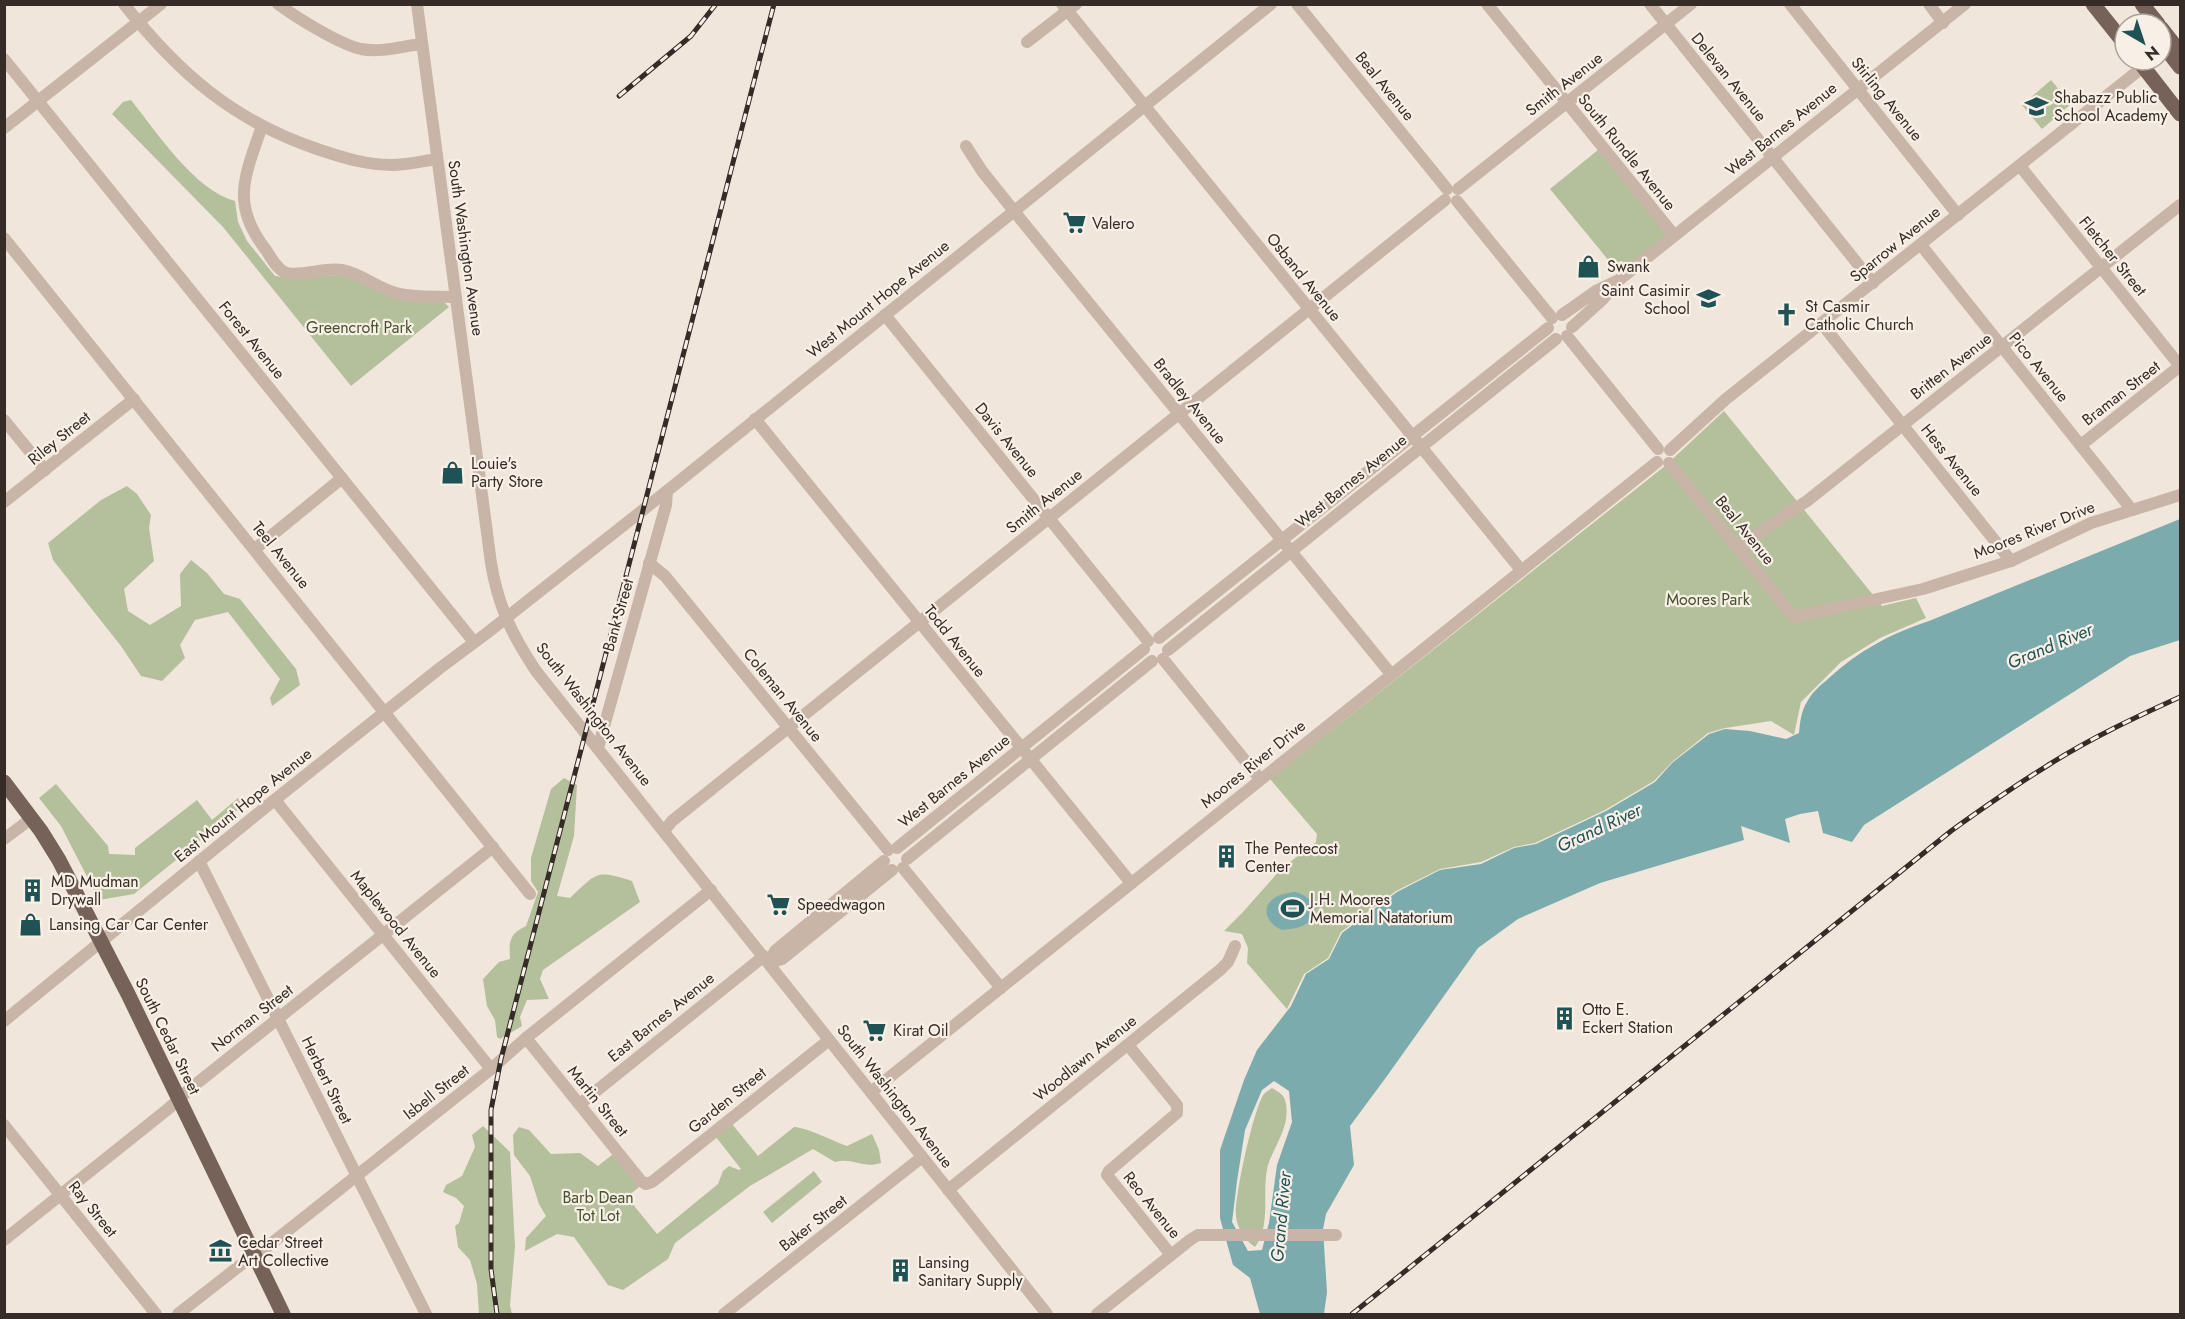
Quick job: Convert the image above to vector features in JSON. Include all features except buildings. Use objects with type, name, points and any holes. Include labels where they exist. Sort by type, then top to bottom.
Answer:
[{"type":"main road","points":[[2093,4],[2113,29]]},
{"type":"main road","points":[[2150,72],[2181,114]]},
{"type":"main road","name":"South Cedar Street","points":[[4,782],[32,818],[57,858],[179,1098],[283,1314]]},
{"type":"street","points":[[124,4],[174,62],[203,87],[236,111],[262,126],[302,144],[367,163],[394,165],[437,159]]},
{"type":"street","points":[[4,128],[161,4]]},
{"type":"street","points":[[278,4],[344,43],[361,49],[379,50],[422,44]]},
{"type":"street","name":"South Washington Avenue","points":[[417,4],[491,563],[497,596],[505,618],[536,671],[1047,1314]]},
{"type":"street","name":"West Mount Hope Avenue","points":[[505,618],[667,491],[1271,4]]},
{"type":"street","name":"Beal Avenue","points":[[1297,4],[1554,320]]},
{"type":"street","name":"South Rundle Avenue","points":[[1487,4],[1674,236]]},
{"type":"street","name":"Delevan Avenue","points":[[1650,4],[1873,283]]},
{"type":"street","name":"Smith Avenue","points":[[664,831],[672,821],[919,622],[1691,4]]},
{"type":"street","name":"Stirling Avenue","points":[[1790,4],[1958,215]]},
{"type":"street","points":[[1929,4],[1944,23]]},
{"type":"street","name":"West Barnes Avenue","points":[[895,860],[1030,760],[1420,447],[1565,334],[1603,299],[1619,280],[1965,4]]},
{"type":"street","points":[[1028,42],[1068,7]]},
{"type":"street","name":"Osband Avenue","points":[[1068,7],[1145,107],[1521,570]]},
{"type":"street","name":"Forest Avenue","points":[[4,59],[474,642]]},
{"type":"street","name":"Sparrow Avenue","points":[[1664,456],[1726,399],[2020,166],[2130,72]]},
{"type":"street","points":[[262,126],[245,179],[244,206],[248,223],[254,234],[278,267],[286,273],[296,274],[318,270],[342,270],[398,294],[456,297]]},
{"type":"street","name":"Bradley Avenue","points":[[966,146],[1014,211],[1390,674]]},
{"type":"street","name":"Fletcher Street","points":[[2020,166],[2181,366]]},
{"type":"street","name":"Britten Avenue","points":[[1740,549],[1774,522],[1807,501],[2181,205]]},
{"type":"street","name":"Teel Avenue","points":[[4,238],[530,894]]},
{"type":"street","name":"Pico Avenue","points":[[1921,244],[2132,510]]},
{"type":"street","name":"West Barnes Avenue","points":[[767,959],[782,959],[1021,749],[1150,643],[1412,436],[1554,320],[1596,291],[1619,280]]},
{"type":"street","name":"Davis Avenue","points":[[885,315],[1150,643]]},
{"type":"street","points":[[1568,318],[1565,334],[1550,335],[1554,320],[1568,318]]},
{"type":"street","name":"Hess Avenue","points":[[1822,324],[2011,561]]},
{"type":"street","name":"Beal Avenue","points":[[1565,334],[1794,617]]},
{"type":"street","name":"Braman Street","points":[[2081,445],[2181,366]]},
{"type":"street","name":"Riley Street","points":[[4,502],[134,399]]},
{"type":"street","points":[[4,420],[45,470]]},
{"type":"street","name":"Todd Avenue","points":[[755,420],[1131,884]]},
{"type":"street","name":"Moores River Drive","points":[[872,1092],[1664,456]]},
{"type":"street","points":[[255,549],[342,478]]},
{"type":"street","name":"Bank Street","points":[[598,748],[666,505],[667,491]]},
{"type":"street","name":"Moores River Drive","points":[[1794,617],[1923,589],[2011,561],[2091,523],[2181,495]]},
{"type":"street","name":"Coleman Avenue","points":[[649,563],[665,576],[1001,988]]},
{"type":"street","name":"East Mount Hope Avenue","points":[[4,1021],[199,861],[505,618]]},
{"type":"street","points":[[1164,641],[1161,656],[1146,656],[1150,643],[1164,641]]},
{"type":"street","points":[[1161,656],[1260,779]]},
{"type":"street","name":"Maplewood Avenue","points":[[275,800],[491,1069]]},
{"type":"street","points":[[4,839],[32,818]]},
{"type":"street","name":"Norman Street","points":[[4,1240],[493,847]]},
{"type":"street","name":"Herbert Street","points":[[199,861],[426,1314]]},
{"type":"street","name":"Isbell Street","points":[[178,1314],[491,1069],[526,1038],[711,890]]},
{"type":"street","name":"Woodlawn Avenue","points":[[948,1190],[1220,970],[1228,962],[1234,946]]},
{"type":"street","name":"East Barnes Avenue","points":[[580,1104],[767,959]]},
{"type":"street","name":"Martin Street","points":[[526,1038],[641,1181],[646,1184]]},
{"type":"street","name":"Garden Street","points":[[646,1184],[652,1182],[829,1040]]},
{"type":"street","name":"Reo Avenue","points":[[1128,1045],[1177,1105],[1178,1113],[1107,1175],[1171,1255]]},
{"type":"street","name":"Ray Street","points":[[4,1125],[156,1314]]},
{"type":"street","name":"Baker Street","points":[[724,1314],[922,1157]]},
{"type":"street","points":[[1097,1314],[1190,1240],[1206,1234],[1335,1235]]},
{"type":"green space","points":[[2051,80],[2071,104],[2042,129],[2022,105]]},
{"type":"green space","name":"Greencroft Park","points":[[131,100],[164,143],[191,173],[220,195],[235,201],[238,222],[247,241],[275,276],[287,278],[340,275],[444,302],[449,307],[351,386],[223,227],[112,114],[123,102]]},
{"type":"green space","points":[[1598,150],[1667,235],[1619,273],[1550,189]]},
{"type":"green space","name":"Moores Park","points":[[1724,411],[1882,606],[1916,598],[1926,618],[1880,638],[1841,662],[1801,702],[1794,735],[1771,721],[1708,733],[1672,762],[1654,781],[1605,810],[1535,843],[1514,847],[1481,862],[1440,869],[1396,891],[1341,932],[1328,958],[1304,974],[1287,1009],[1247,963],[1248,948],[1242,934],[1224,931],[1281,869],[1316,842],[1317,834],[1270,779],[1665,466]]},
{"type":"green space","points":[[127,486],[137,494],[151,515],[149,528],[154,561],[124,589],[128,611],[150,625],[181,606],[180,574],[191,560],[207,573],[224,594],[240,599],[296,669],[300,685],[272,706],[270,698],[280,679],[228,612],[195,620],[180,645],[185,658],[162,681],[141,676],[121,646],[53,560],[48,543],[101,500]]},
{"type":"green space","points":[[564,778],[577,785],[574,836],[557,896],[570,898],[592,878],[610,875],[632,881],[640,902],[543,970],[540,979],[549,999],[527,1000],[520,1017],[522,1026],[500,1039],[497,1037],[495,1020],[487,1006],[483,979],[499,962],[510,959],[511,939],[516,932],[526,926],[538,892],[531,881],[531,858],[551,789]]},
{"type":"green space","points":[[56,784],[108,846],[109,854],[135,855],[135,848],[197,800],[212,820],[238,798],[244,805],[134,894],[99,900],[61,826],[39,798]]},
{"type":"green space","points":[[1272,1088],[1284,1098],[1287,1112],[1284,1128],[1268,1165],[1265,1218],[1255,1247],[1240,1229],[1236,1206],[1241,1173],[1255,1116],[1264,1094]]},
{"type":"green space","name":"Barb Dean Tot Lot","points":[[732,1124],[758,1156],[794,1127],[847,1146],[872,1134],[879,1150],[881,1163],[868,1165],[847,1161],[835,1162],[813,1149],[750,1186],[675,1243],[668,1259],[623,1290],[608,1285],[574,1237],[557,1234],[525,1251],[526,1238],[546,1216],[539,1204],[530,1176],[514,1155],[513,1135],[519,1127],[529,1130],[551,1154],[580,1153],[598,1166],[613,1154],[639,1187],[627,1197],[657,1234],[718,1184],[723,1171],[729,1166],[741,1169],[716,1137]]},
{"type":"green space","points":[[483,1126],[510,1152],[515,1247],[510,1305],[512,1314],[479,1314],[477,1284],[470,1260],[458,1247],[455,1226],[459,1223],[464,1206],[456,1198],[443,1192],[446,1185],[462,1176],[475,1147],[472,1135]]},
{"type":"green space","points":[[814,1171],[822,1182],[772,1223],[763,1212]]},
{"type":"water","name":"Grand River","points":[[2180,519],[2180,640],[2130,656],[1864,825],[1852,842],[1823,833],[1818,811],[1785,819],[1790,843],[1741,826],[1744,840],[1600,883],[1518,919],[1478,948],[1350,1126],[1354,1165],[1326,1214],[1323,1229],[1327,1292],[1324,1314],[1260,1314],[1250,1278],[1233,1265],[1220,1218],[1220,1150],[1257,1050],[1291,1006],[1306,974],[1329,959],[1342,933],[1397,892],[1440,870],[1481,864],[1514,848],[1536,844],[1606,811],[1655,782],[1672,763],[1709,734],[1725,729],[1750,731],[1786,739],[1799,733],[1801,717],[1809,698],[1829,678],[1852,659],[1876,644],[1901,631]],"holes":[[[1274,1081],[1289,1091],[1292,1122],[1277,1165],[1269,1223],[1262,1250],[1248,1251],[1232,1222],[1245,1130],[1262,1090]]]},
{"type":"water","points":[[1295,892],[1305,896],[1313,903],[1315,912],[1306,924],[1282,930],[1272,924],[1266,910],[1271,901],[1278,896]]},
{"type":"railway","points":[[619,96],[691,36],[716,4]]},
{"type":"railway","points":[[497,1314],[491,1269],[491,1110],[501,1059],[774,4]]},
{"type":"railway","points":[[1352,1314],[1951,831],[2066,754],[2180,697]]},
{"type":"place","name":"Shabazz Public School Academy","points":[[2036,106]]},
{"type":"place","name":"Valero","points":[[1074,223]]},
{"type":"place","name":"Swank","points":[[1589,266]]},
{"type":"place","name":"Saint Casimir School","points":[[1708,299]]},
{"type":"place","name":"St Casmir Catholic Church","points":[[1787,315]]},
{"type":"place","name":"Louie's Party Store","points":[[453,472]]},
{"type":"place","name":"The Pentecost Center","points":[[1227,857]]},
{"type":"place","name":"MD Mudman Drywall","points":[[33,890]]},
{"type":"place","name":"Speedwagon","points":[[779,904]]},
{"type":"place","name":"J.H. Moores Memorial Natatorium","points":[[1292,908]]},
{"type":"place","name":"Lansing Car Car Center","points":[[31,924]]},
{"type":"place","name":"Otto E. Eckert Station","points":[[1564,1018]]},
{"type":"place","name":"Kirat Oil","points":[[875,1030]]},
{"type":"place","name":"Cedar Street Art Collective","points":[[220,1251]]},
{"type":"place","name":"Lansing Sanitary Supply","points":[[900,1271]]}]
